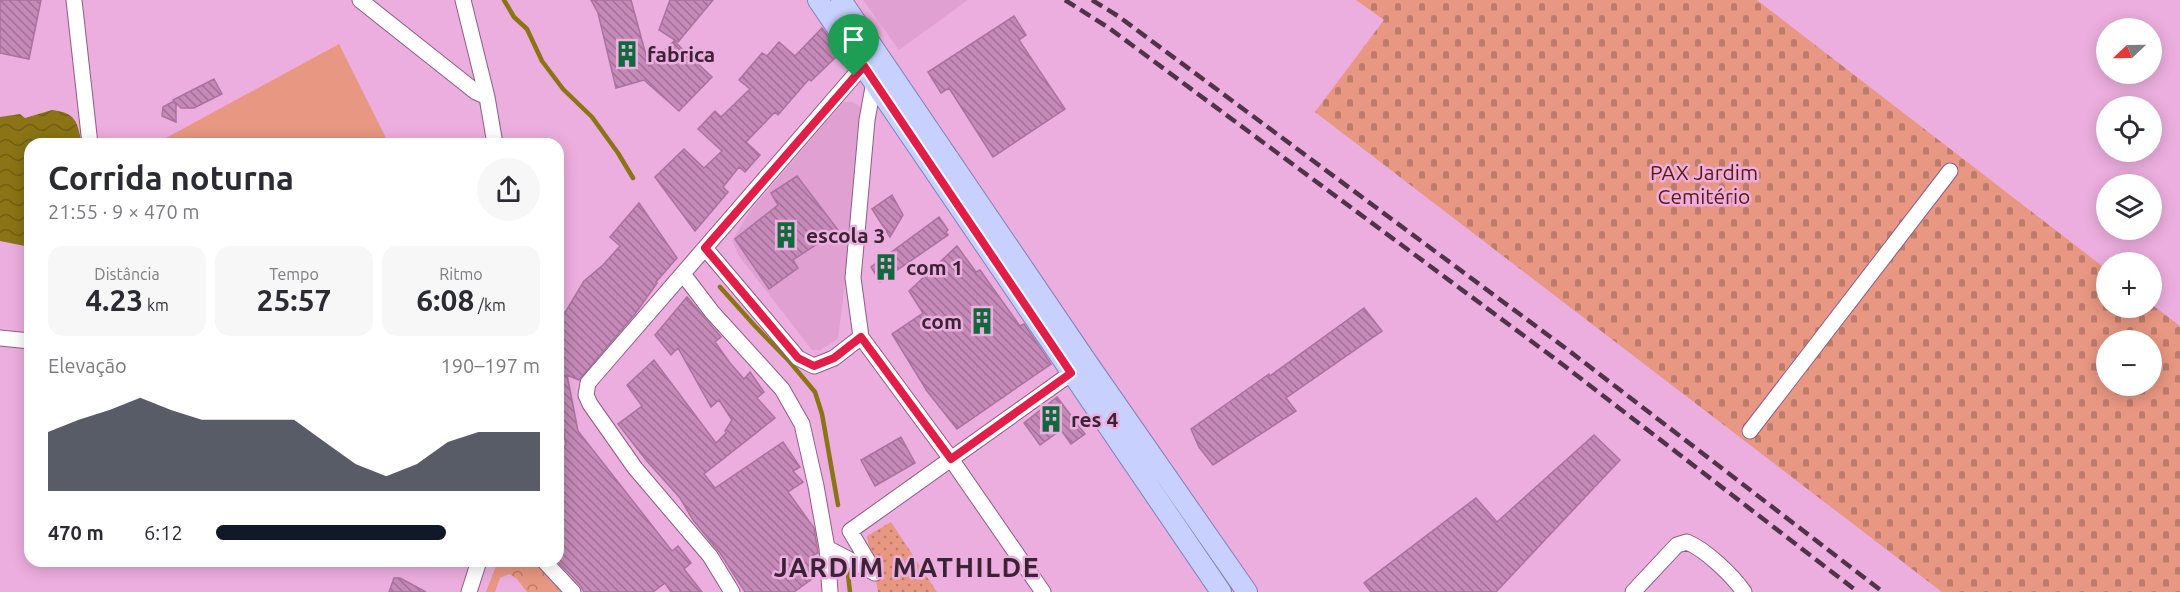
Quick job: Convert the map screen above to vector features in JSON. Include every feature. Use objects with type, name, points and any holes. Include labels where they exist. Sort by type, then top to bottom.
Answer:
[{"type":"main road","points":[[818,0],[872,68],[1221,592]]},
{"type":"main road","points":[[841,0],[872,68]]},
{"type":"main road","points":[[1074,371],[1247,592]]},
{"type":"street","points":[[74,0],[89,138]]},
{"type":"street","points":[[360,0],[476,92],[487,97]]},
{"type":"street","points":[[463,0],[487,97],[494,138]]},
{"type":"street","points":[[732,592],[710,556],[635,468],[590,405],[586,395],[588,383],[705,248],[872,68]]},
{"type":"street","points":[[872,68],[853,278],[861,337],[951,459],[1043,592]]},
{"type":"street","points":[[1750,431],[1950,171]]},
{"type":"street","points":[[705,248],[798,358],[814,366],[834,358],[861,337]]},
{"type":"street","points":[[683,274],[712,312],[782,389],[802,424],[827,548],[830,592]]},
{"type":"street","points":[[0,338],[24,340]]},
{"type":"street","points":[[827,548],[874,573],[850,531],[1074,371]]},
{"type":"street","points":[[1633,592],[1677,545],[1687,542],[1698,546],[1738,583],[1744,592]]},
{"type":"street","points":[[469,592],[476,567]]},
{"type":"street","points":[[550,567],[573,592]]},
{"type":"shaded area","points":[[863,0],[968,0],[899,50]]},
{"type":"shaded area","points":[[843,102],[853,102],[860,107],[862,112],[838,339],[820,350],[812,350],[739,256],[732,241],[750,211]]},
{"type":"green space","name":"PAX Jardim Cemitério","points":[[1356,0],[1757,0],[2096,261],[2096,318],[2162,318],[2162,312],[2180,326],[2180,592],[1942,592],[1315,112],[1384,20]]},
{"type":"green space","points":[[339,44],[386,138],[166,138]]},
{"type":"green space","points":[[891,522],[937,592],[878,592],[867,536]]},
{"type":"green space","points":[[496,567],[541,567],[564,592],[527,592],[517,579],[509,574],[500,578],[495,592],[486,592]]},
{"type":"water","points":[[52,110],[67,113],[77,124],[81,138],[24,138],[24,246],[0,241],[0,117],[20,114],[25,118]]},
{"type":"building","points":[[0,0],[41,0],[29,59],[0,53]]},
{"type":"building","name":"fabrica","points":[[591,0],[631,0],[649,66],[674,41],[712,77],[679,111],[644,80],[616,88],[598,13]]},
{"type":"building","name":"fabrica","points":[[670,0],[713,0],[678,42],[659,30]]},
{"type":"building","points":[[1014,16],[1026,35],[1019,40],[1065,109],[993,157],[949,88],[941,93],[928,72]]},
{"type":"building","points":[[822,28],[835,46],[836,57],[811,81],[809,79],[778,115],[775,112],[746,142],[760,155],[745,172],[739,167],[723,187],[728,192],[695,231],[655,177],[684,149],[704,168],[722,151],[698,129],[715,111],[721,117],[750,89],[739,80],[762,53],[767,56],[779,42],[795,56]]},
{"type":"building","points":[[214,79],[222,94],[194,108],[181,108],[176,103],[176,122],[162,116],[163,107]]},
{"type":"building","name":"escola 3","points":[[797,176],[838,230],[793,260],[798,268],[769,289],[735,239],[778,205],[771,193]]},
{"type":"building","points":[[892,195],[903,215],[890,237],[872,209]]},
{"type":"building","points":[[639,203],[677,258],[656,282],[635,314],[579,380],[567,375],[578,431],[672,551],[678,546],[691,563],[684,569],[702,592],[671,592],[665,583],[653,592],[584,592],[563,567],[564,446],[566,445],[564,434],[564,313],[584,281],[620,246],[610,237]]},
{"type":"building","points":[[939,217],[948,230],[946,232],[948,235],[880,282],[871,267]]},
{"type":"building","points":[[957,246],[976,272],[980,270],[1020,326],[1024,324],[1051,364],[957,429],[927,391],[892,334],[923,313],[909,291]]},
{"type":"building","points":[[687,297],[721,337],[715,342],[730,363],[744,379],[750,372],[764,392],[757,398],[775,418],[704,474],[715,488],[783,442],[800,467],[793,471],[803,482],[788,492],[814,528],[818,553],[813,555],[819,574],[794,592],[745,592],[720,553],[693,520],[680,498],[618,424],[642,406],[627,385],[654,360],[716,443],[726,433],[732,420],[719,400],[711,407],[678,348],[671,355],[655,335]]},
{"type":"building","points":[[1364,308],[1382,331],[1286,398],[1296,411],[1213,465],[1199,447],[1191,429],[1269,374],[1270,376]]},
{"type":"building","name":"res 4","points":[[1057,397],[1085,434],[1071,444],[1061,430],[1040,445],[1024,423]]},
{"type":"building","points":[[1594,435],[1620,460],[1496,592],[1371,592],[1364,583],[1476,498],[1497,522]]},
{"type":"building","points":[[901,437],[915,463],[875,486],[861,460]]},
{"type":"building","points":[[394,578],[400,578],[426,592],[389,592]]},
{"type":"waterway","points":[[504,0],[514,17],[527,29],[542,61],[563,89],[592,117],[633,178]]},
{"type":"waterway","points":[[720,287],[815,392],[822,414],[838,505]]},
{"type":"waterway","points":[[847,566],[850,592]]},
{"type":"railway","points":[[1065,0],[1109,28],[1558,361],[1858,592]]},
{"type":"railway","points":[[1092,0],[1118,16],[1568,350],[1883,592]]},
{"type":"place","name":"fabrica","points":[[627,54]]},
{"type":"place","name":"escola 3","points":[[786,235]]},
{"type":"place","name":"com 1","points":[[886,267]]},
{"type":"place","name":"com","points":[[982,321]]},
{"type":"place","name":"res 4","points":[[1051,419]]},
{"type":"district","name":"JARDIM MATHILDE","points":[[907,567]]},
{"type":"route","points":[[864,66],[1071,373],[951,459],[861,337],[834,358],[814,366],[798,358],[705,248],[854,76],[864,66]]}]
